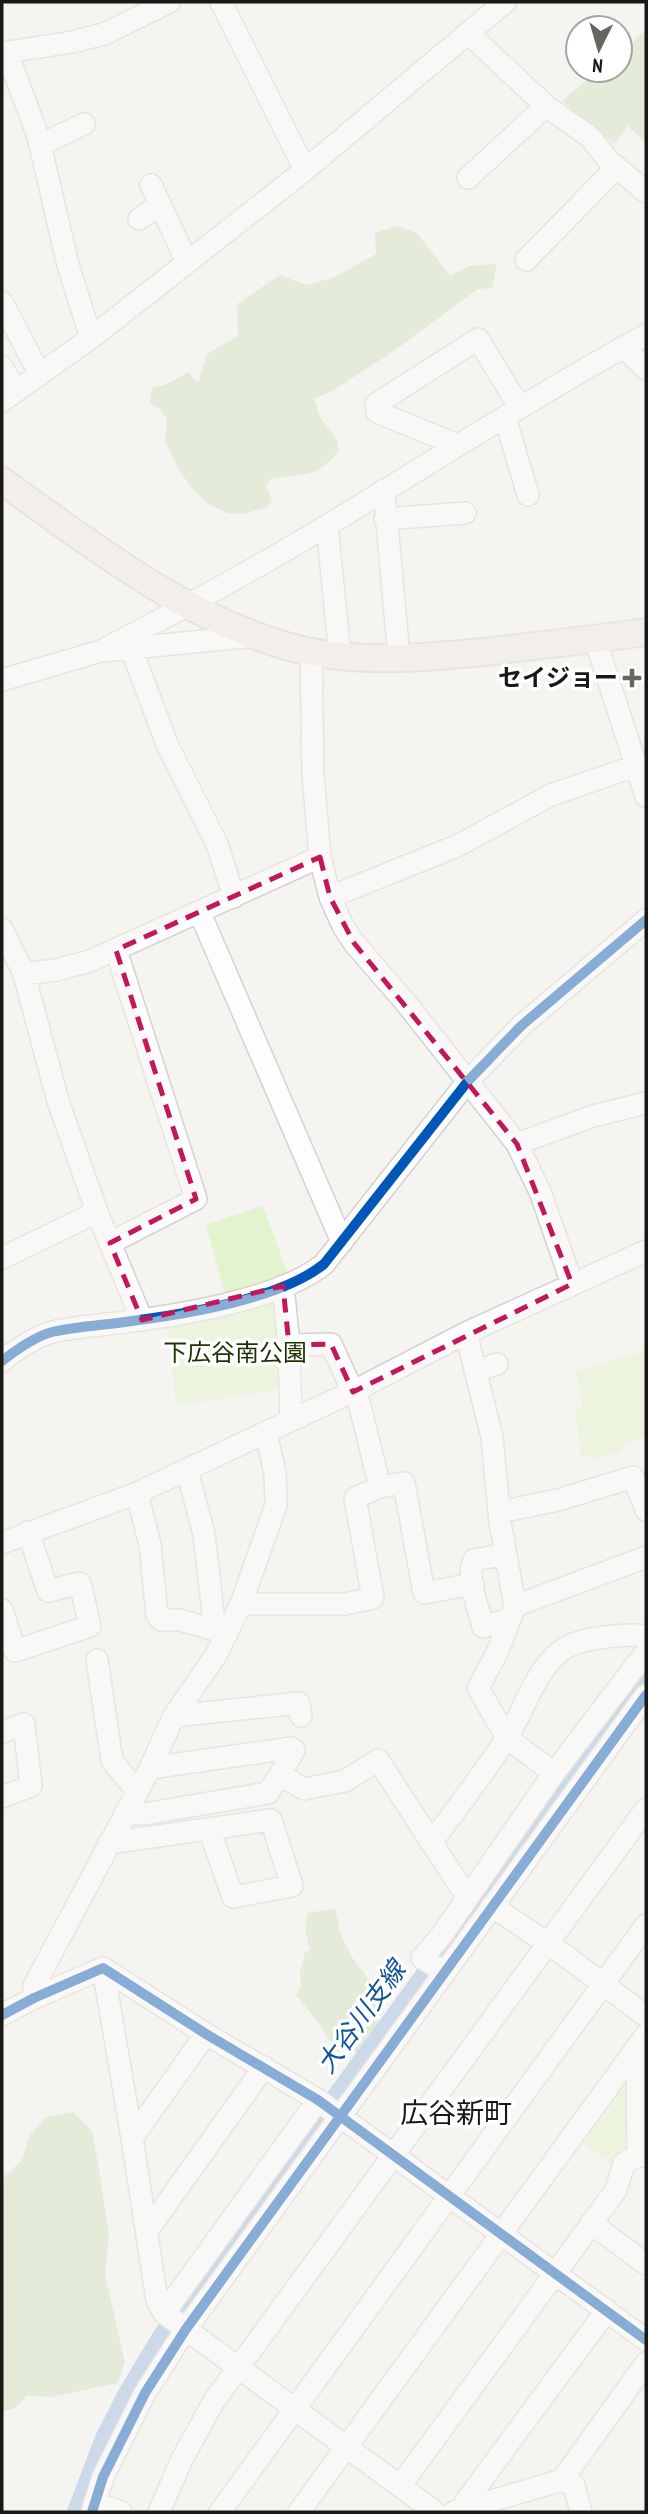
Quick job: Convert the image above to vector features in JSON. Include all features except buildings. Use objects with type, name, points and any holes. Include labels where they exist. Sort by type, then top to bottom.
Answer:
[{"type":"main road","points":[[2,481],[94,548],[189,605],[256,636],[312,652],[399,658],[452,655],[646,632]]},
{"type":"street","points":[[91,338],[68,265],[40,145],[4,53],[104,34],[169,2]]},
{"type":"street","points":[[221,2],[305,170]]},
{"type":"street","points":[[2,367],[9,396],[91,338],[305,170],[505,2]]},
{"type":"street","points":[[469,34],[547,106],[590,138],[608,160],[646,192]]},
{"type":"street","points":[[468,178],[547,106]]},
{"type":"street","points":[[40,145],[84,124]]},
{"type":"street","points":[[526,260],[617,167]]},
{"type":"street","points":[[139,219],[155,194],[187,262]]},
{"type":"street","points":[[2,302],[40,375]]},
{"type":"street","points":[[101,651],[189,605],[327,526],[512,412],[646,335]]},
{"type":"street","points":[[457,446],[377,412],[376,404],[478,339],[512,412],[527,495]]},
{"type":"street","points":[[623,347],[646,369]]},
{"type":"street","points":[[384,490],[399,658]]},
{"type":"street","points":[[385,519],[465,513]]},
{"type":"street","points":[[327,526],[340,655]]},
{"type":"street","points":[[2,680],[101,651],[256,636]]},
{"type":"street","points":[[595,639],[646,796]]},
{"type":"street","points":[[131,648],[167,744],[217,844],[234,897]]},
{"type":"street","points":[[312,652],[313,774],[320,857],[330,897],[354,943],[406,1003],[517,1144],[541,1194],[572,1283]]},
{"type":"street","points":[[330,897],[457,845],[551,795],[635,766]]},
{"type":"street","points":[[24,974],[67,967],[116,950],[320,857]]},
{"type":"street","points":[[200,913],[342,1242]]},
{"type":"street","points":[[2,1362],[22,1347],[51,1332],[142,1320],[226,1304],[311,1275],[342,1242],[468,1082],[521,1026],[646,920]]},
{"type":"street","points":[[2,929],[24,974],[58,1101],[97,1212],[142,1320]]},
{"type":"street","points":[[110,1243],[196,1199],[116,950]]},
{"type":"street","points":[[517,1144],[593,1116],[646,1103]]},
{"type":"street","points":[[2,1258],[97,1212]]},
{"type":"street","points":[[2,1543],[137,1493],[354,1391],[466,1333],[646,1251]]},
{"type":"street","points":[[283,1286],[289,1345],[291,1420]]},
{"type":"street","points":[[466,1333],[492,1437],[513,1612],[497,1653],[478,1688],[507,1738],[554,1773]]},
{"type":"street","points":[[289,1345],[331,1344],[354,1391],[380,1487]]},
{"type":"street","points":[[475,1371],[497,1364]]},
{"type":"street","points":[[34,1998],[34,1986],[150,1768],[174,1716],[216,1656],[222,1632],[241,1604],[276,1506],[275,1473],[265,1433]]},
{"type":"street","points":[[187,1470],[204,1534],[222,1632]]},
{"type":"street","points":[[499,1512],[558,1500],[633,1477],[646,1510]]},
{"type":"street","points":[[241,1604],[345,1604],[373,1598],[355,1498],[380,1487],[404,1483],[424,1593],[472,1584]]},
{"type":"street","points":[[137,1493],[150,1545],[157,1615],[160,1620],[180,1620],[222,1632]]},
{"type":"street","points":[[2,1609],[15,1651],[90,1626],[80,1583],[48,1591],[28,1532]]},
{"type":"street","points":[[506,1554],[474,1560],[472,1565],[472,1584],[483,1627],[646,1557]]},
{"type":"street","points":[[431,1843],[507,1738],[536,1682],[550,1662],[567,1647],[587,1640],[646,1636]]},
{"type":"street","points":[[437,1967],[422,1958],[441,1936],[554,1773],[633,1684],[646,1652]]},
{"type":"street","points":[[97,1660],[112,1761],[138,1791]]},
{"type":"street","points":[[121,2512],[94,2508],[103,2477],[145,2393],[175,2320],[437,1967],[492,1906],[646,1695],[633,1684]]},
{"type":"street","points":[[174,1716],[299,1703],[301,1716]]},
{"type":"street","points":[[2,1732],[24,1724],[31,1786],[2,1797]]},
{"type":"street","points":[[125,1814],[144,1814],[268,1793],[294,1750],[291,1748],[150,1768]]},
{"type":"street","points":[[280,1775],[304,1789],[345,1781],[378,1760],[467,1896]]},
{"type":"street","points":[[159,2512],[182,2459],[214,2401],[646,1809]]},
{"type":"street","points":[[109,1843],[209,1829]]},
{"type":"street","points":[[492,1906],[646,2016]]},
{"type":"street","points":[[220,2512],[646,1925]]},
{"type":"street","points":[[2,2015],[103,1968]]},
{"type":"street","points":[[103,1968],[206,2034],[330,2108],[646,2340]]},
{"type":"street","points":[[103,1968],[157,2300],[175,2320],[435,2512]]},
{"type":"street","points":[[132,2138],[206,2034]]},
{"type":"street","points":[[299,2512],[646,2035]]},
{"type":"street","points":[[400,2486],[616,2190],[624,2163],[642,2156],[637,2064],[630,2058]]},
{"type":"street","points":[[146,2231],[264,2067]]},
{"type":"street","points":[[591,2223],[646,2264]]},
{"type":"street","points":[[461,2510],[607,2310]]},
{"type":"street","points":[[461,2510],[521,2503],[562,2480],[644,2370]]},
{"type":"street","points":[[562,2480],[574,2485],[580,2512]]},
{"type":"highlighted area","points":[[320,857],[330,897],[354,943],[517,1144],[572,1284],[353,1392],[331,1344],[289,1345],[283,1286],[142,1320],[110,1243],[196,1199],[116,950]]},
{"type":"green space","points":[[646,30],[646,143],[628,126],[614,144],[562,101],[582,84],[634,84],[634,40]]},
{"type":"green space","points":[[397,226],[417,233],[450,276],[469,266],[497,264],[492,288],[478,289],[398,348],[334,390],[314,399],[320,417],[337,439],[338,452],[330,461],[307,474],[271,479],[266,486],[272,499],[268,507],[243,514],[228,513],[210,505],[193,490],[179,470],[165,441],[167,419],[150,403],[152,388],[167,384],[188,372],[198,383],[207,354],[238,336],[237,304],[280,275],[306,285],[335,277],[376,254],[375,233]]},
{"type":"green space","points":[[263,1206],[289,1277],[225,1295],[206,1225]]},
{"type":"green space","name":"下広谷南公園","points":[[273,1298],[279,1302],[283,1389],[176,1406],[167,1323]]},
{"type":"green space","points":[[645,1351],[646,1436],[622,1447],[620,1452],[593,1459],[591,1456],[581,1458],[575,1410],[583,1407],[576,1371]]},
{"type":"green space","points":[[335,1908],[340,1933],[352,1957],[372,1984],[379,2022],[358,2052],[336,2051],[321,2026],[296,1995],[301,1987],[300,1972],[305,1952],[310,1950],[305,1929],[308,1913]]},
{"type":"green space","points":[[632,2069],[633,2153],[617,2169],[579,2140]]},
{"type":"green space","points":[[73,2112],[92,2131],[109,2235],[105,2274],[125,2362],[118,2383],[52,2397],[27,2396],[15,2408],[2,2412],[2,2179],[22,2160],[29,2136],[46,2117]]},
{"type":"waterway","name":"大谷川支線","points":[[79,2512],[107,2439],[165,2336],[646,1675]]},
{"type":"cycle path","points":[[2,1361],[45,1334],[179,1314],[232,1303],[284,1286],[324,1264],[468,1081],[521,1026],[646,920]]},
{"type":"cycle path","points":[[92,2512],[103,2477],[145,2393],[186,2329],[646,1695]]},
{"type":"cycle path","points":[[2,2015],[103,1968],[206,2034],[318,2100],[646,2340]]},
{"type":"place","name":"セイジョー","points":[[632,678]]},
{"type":"district","name":"広谷新町","points":[[456,2113]]}]
